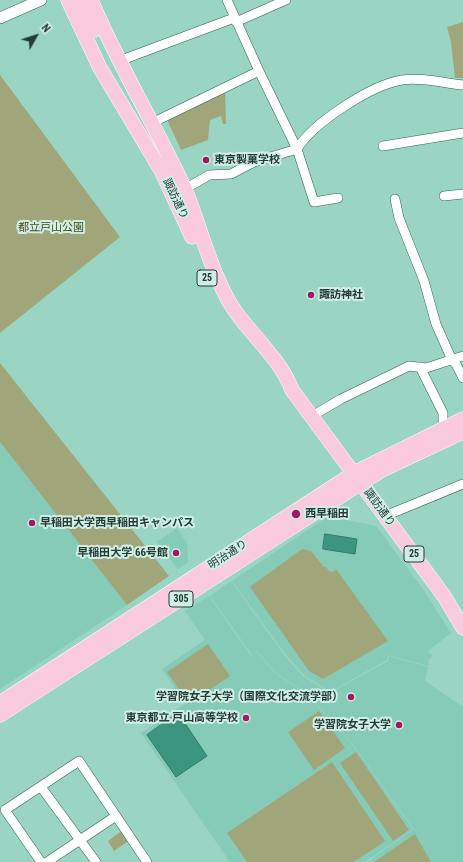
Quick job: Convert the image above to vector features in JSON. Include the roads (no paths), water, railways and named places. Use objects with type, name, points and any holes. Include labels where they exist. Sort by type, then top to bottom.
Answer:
[{"type":"main road","name":"諏訪通り","points":[[68,0],[100,68],[149,148],[181,192]]},
{"type":"main road","name":"諏訪通り","points":[[86,2],[154,124],[163,143],[181,192],[224,294],[244,325],[286,374],[292,390],[444,596],[463,627]]},
{"type":"main road","name":"25","points":[[86,2],[100,48],[129,99],[149,148]]},
{"type":"main road","name":"25","points":[[129,99],[163,143]]},
{"type":"main road","name":"明治通り","points":[[0,703],[358,478],[443,428],[463,419]]},
{"type":"main road","name":"明治通り","points":[[0,715],[358,478],[382,470],[463,432]]},
{"type":"street","points":[[0,18],[41,0]]},
{"type":"street","points":[[228,0],[235,20],[258,71],[297,149],[314,202],[338,198]]},
{"type":"street","points":[[119,61],[235,20],[286,0]]},
{"type":"street","points":[[154,124],[160,119],[258,71]]},
{"type":"street","points":[[181,192],[203,178],[231,174],[254,162],[297,149],[312,130],[380,86],[403,80],[419,79],[463,85]]},
{"type":"street","points":[[383,146],[463,133]]},
{"type":"street","points":[[444,196],[463,194]]},
{"type":"street","points":[[395,199],[400,218],[424,281],[436,324],[452,360],[456,364],[463,378]]},
{"type":"street","points":[[312,416],[341,399],[409,366],[426,368],[463,356]]},
{"type":"street","points":[[420,367],[443,413],[443,428]]},
{"type":"street","points":[[385,516],[463,484]]},
{"type":"street","points":[[41,862],[5,810],[79,760],[146,862]]},
{"type":"street","points":[[41,787],[96,862]]},
{"type":"street","points":[[46,862],[116,816]]},
{"type":"place","name":"東京製菓学校","points":[[206,160]]},
{"type":"place","name":"諏訪神社","points":[[311,295]]},
{"type":"place","name":"西早稲田","points":[[296,514]]},
{"type":"place","name":"早稲田大学西早稲田キャンパス","points":[[32,523]]},
{"type":"place","name":"早稲田大学 66号館","points":[[176,553]]},
{"type":"place","name":"学習院女子大学（国際文化交流学部）","points":[[351,697]]},
{"type":"place","name":"東京都立 戸山高等学校","points":[[246,718]]},
{"type":"place","name":"学習院女子大学","points":[[399,725]]},
{"type":"park label","name":"都立戸山公園","points":[[51,228]]}]
